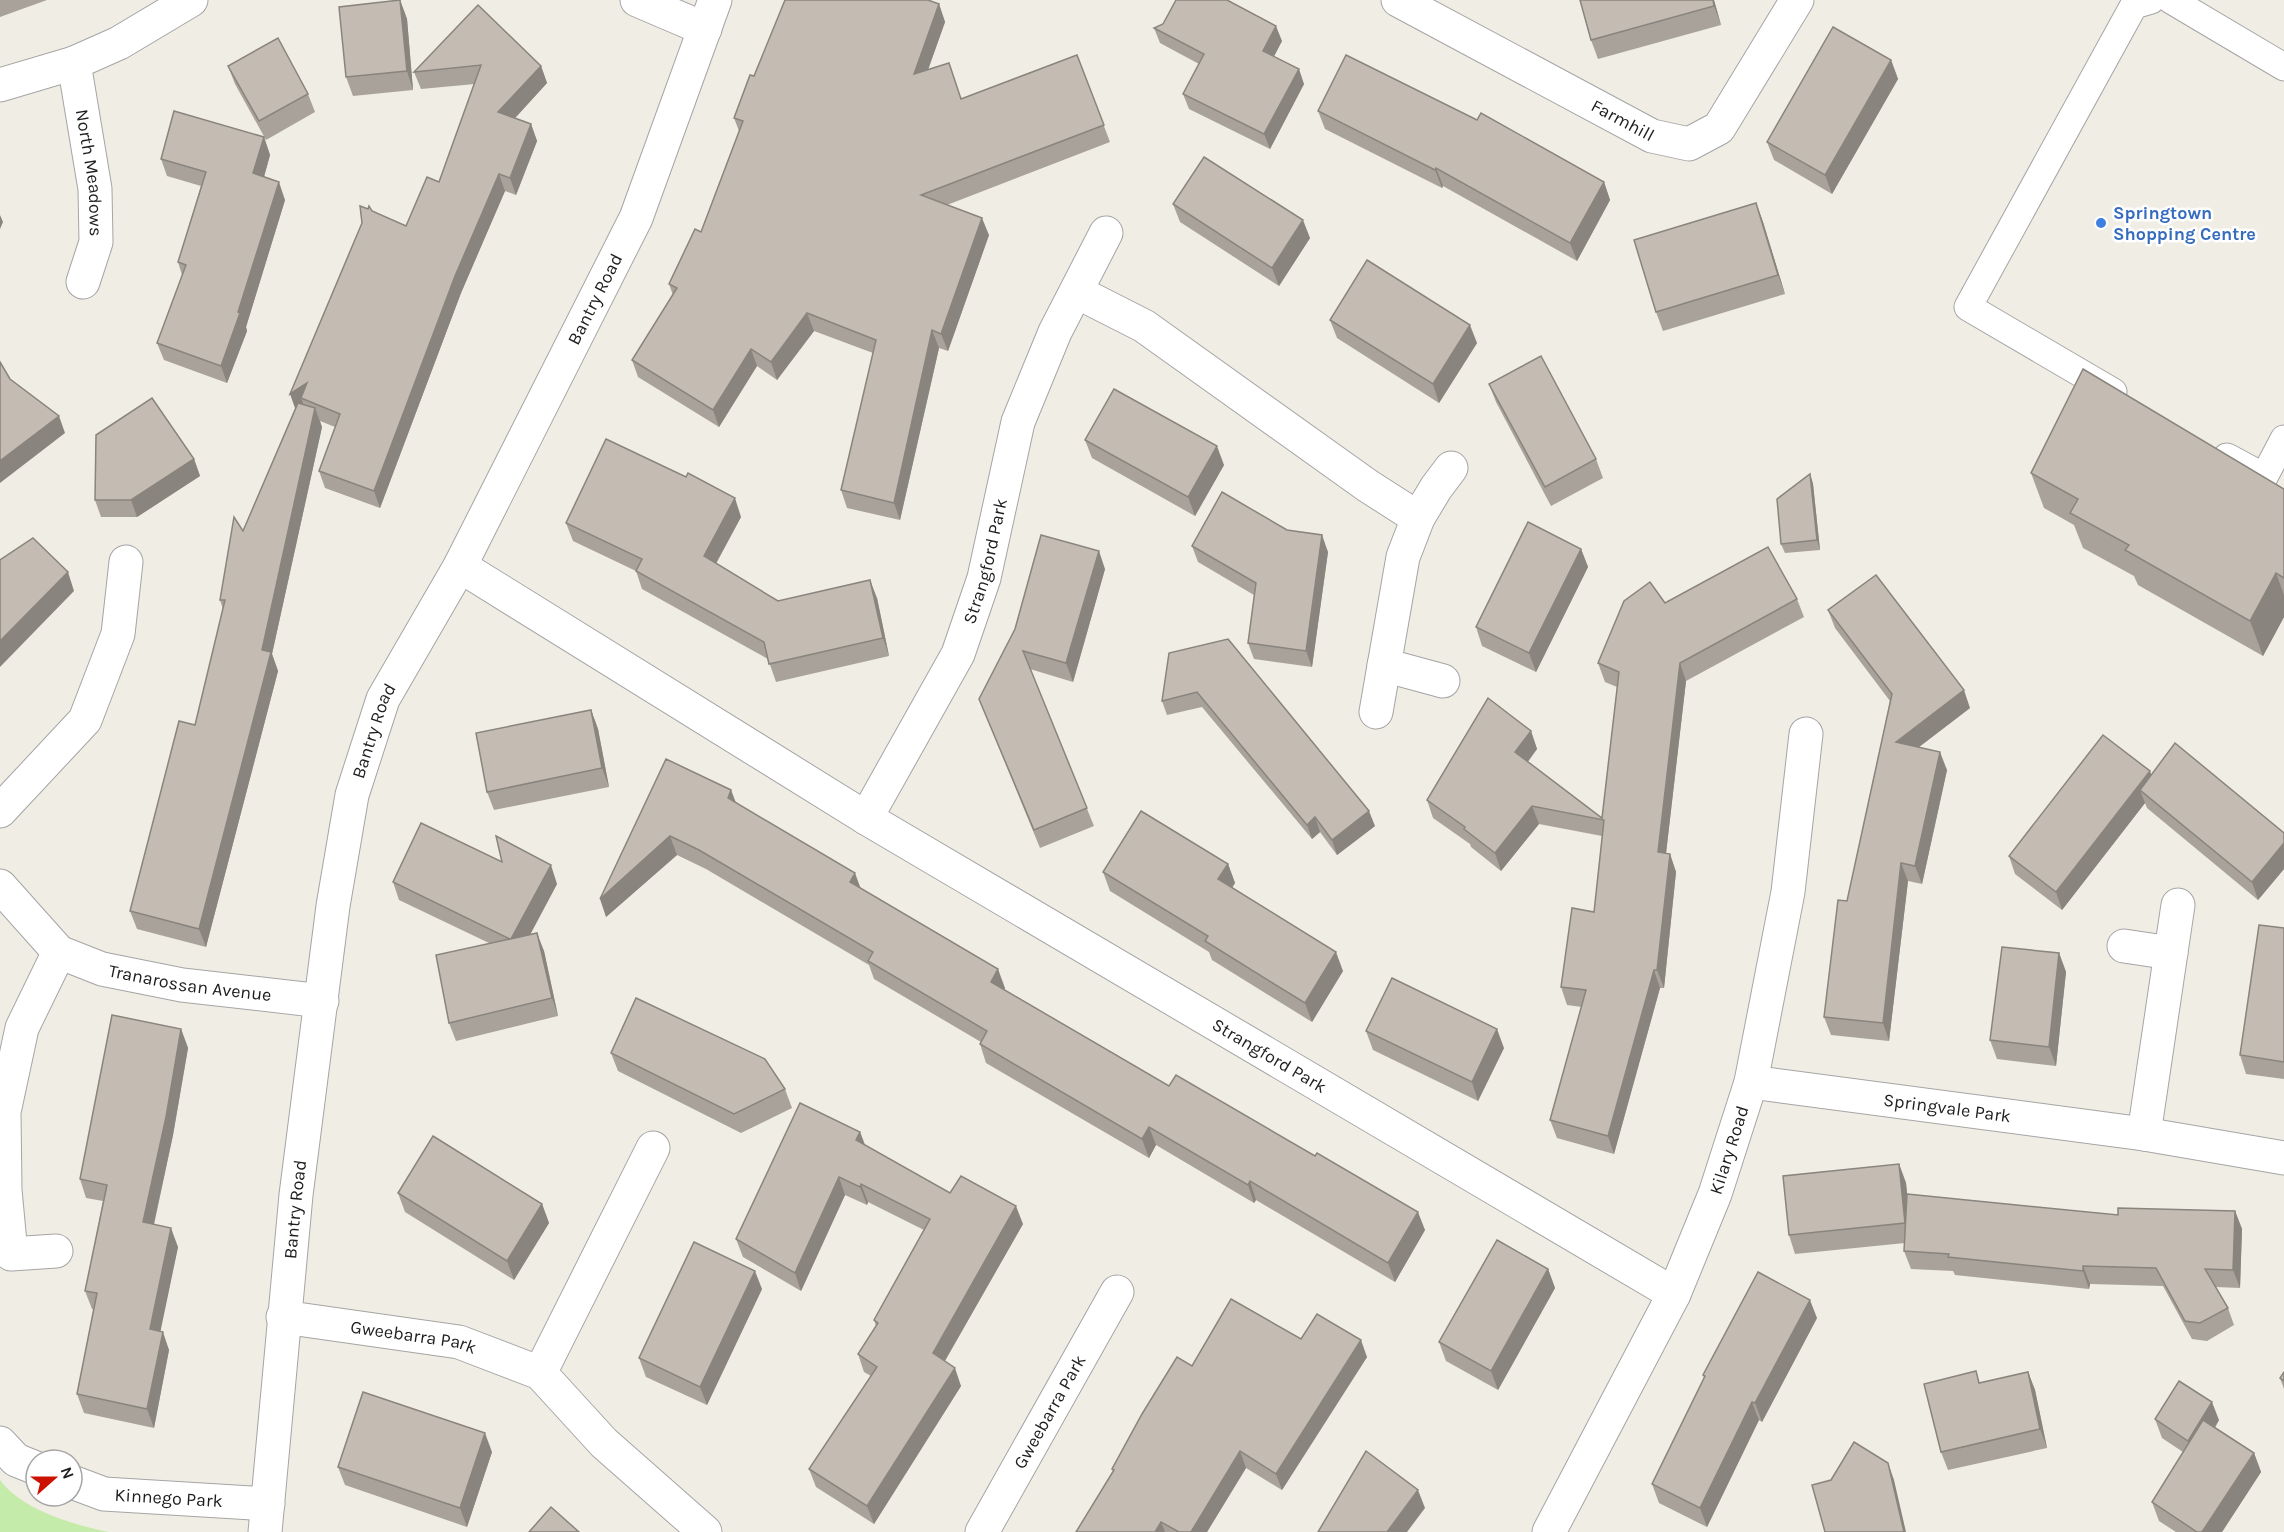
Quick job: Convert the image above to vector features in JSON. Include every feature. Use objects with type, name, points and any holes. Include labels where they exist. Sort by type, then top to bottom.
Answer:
[{"type":"street","points":[[0,85],[74,63],[119,43],[191,0]]},
{"type":"street","points":[[637,0],[710,14]]},
{"type":"street","name":"Farmhill","points":[[1398,0],[1652,136],[1689,144],[1719,128],[1797,0]]},
{"type":"street","name":"Bantry Road","points":[[266,1518],[296,1195],[333,906],[352,795],[383,699],[460,566],[636,218],[710,14]]},
{"type":"street","name":"North Meadows","points":[[74,63],[95,189],[96,242],[83,282]]},
{"type":"street","name":"Strangford Park","points":[[866,818],[958,654],[984,579],[1018,422],[1055,332],[1106,233]]},
{"type":"street","points":[[1077,292],[1144,326],[1368,486],[1418,518]]},
{"type":"street","points":[[1376,712],[1403,557],[1418,518],[1451,468]]},
{"type":"street","points":[[0,811],[85,720],[118,634],[126,562]]},
{"type":"street","name":"Strangford Park","points":[[460,566],[866,818],[1674,1294]]},
{"type":"street","points":[[1384,665],[1443,681]]},
{"type":"street","name":"Kilary Road","points":[[1549,1532],[1674,1294],[1715,1194],[1752,1082],[1788,892],[1806,734]]},
{"type":"street","name":"Tranarossan Avenue","points":[[0,886],[59,952],[102,969],[182,985],[322,1001]]},
{"type":"street","points":[[2145,1134],[2178,905]]},
{"type":"street","points":[[2124,946],[2171,953]]},
{"type":"street","points":[[56,1251],[11,1254],[5,1190],[4,1112],[22,1028],[59,952]]},
{"type":"street","name":"Springvale Park","points":[[1752,1082],[2145,1134],[2284,1158]]},
{"type":"street","points":[[540,1373],[653,1148]]},
{"type":"street","name":"Gweebarra Park","points":[[982,1532],[1117,1292]]},
{"type":"street","name":"Gweebarra Park","points":[[283,1317],[459,1342],[540,1373],[604,1443],[705,1532]]},
{"type":"street","points":[[0,1443],[16,1460],[24,1463]]},
{"type":"street","name":"Kinnego Park","points":[[84,1486],[104,1494],[266,1518]]},
{"type":"lane","points":[[2139,408],[1968,307],[2134,5],[2151,0]]},
{"type":"lane","points":[[2171,0],[2284,67]]},
{"type":"lane","points":[[2201,443],[2264,477],[2284,439]]},
{"type":"green space","points":[[0,1480],[24,1502],[24,1508],[35,1508],[80,1525],[109,1532],[0,1532]]},
{"type":"building","points":[[400,0],[407,71],[346,77],[339,7]]},
{"type":"building","points":[[785,0],[928,0],[939,4],[914,74],[949,63],[961,99],[1077,55],[1104,125],[921,195],[982,218],[941,334],[932,330],[894,503],[841,490],[876,340],[807,313],[771,362],[751,349],[713,410],[632,360],[677,288],[669,284],[695,229],[701,232],[743,121],[734,118],[750,75],[754,76]]},
{"type":"building","points":[[1176,0],[1227,0],[1276,26],[1263,51],[1299,69],[1264,134],[1183,94],[1204,54],[1154,28],[1163,24]]},
{"type":"building","points":[[1580,0],[1713,0],[1714,6],[1591,40]]},
{"type":"building","points":[[478,5],[541,66],[498,112],[531,124],[510,178],[499,174],[455,276],[374,491],[319,471],[340,414],[301,398],[307,383],[290,394],[362,223],[360,206],[368,209],[369,206],[372,211],[406,226],[427,177],[439,182],[481,65],[414,72]]},
{"type":"building","points":[[1833,27],[1891,60],[1825,175],[1767,142]]},
{"type":"building","points":[[278,38],[308,94],[259,121],[228,66]]},
{"type":"building","points":[[1346,55],[1477,120],[1481,113],[1604,182],[1570,243],[1436,168],[1435,170],[1318,111]]},
{"type":"building","points":[[174,111],[264,137],[253,173],[279,182],[238,312],[240,313],[221,366],[157,343],[186,265],[178,262],[206,172],[161,159]]},
{"type":"building","points":[[1204,157],[1303,220],[1272,268],[1173,204]]},
{"type":"building","points":[[1756,203],[1778,275],[1656,312],[1634,240]]},
{"type":"building","points":[[1367,260],[1470,325],[1433,384],[1330,320]]},
{"type":"building","points":[[1541,356],[1596,459],[1545,487],[1489,384]]},
{"type":"building","points":[[0,362],[10,379],[59,416],[0,461]]},
{"type":"building","points":[[2083,369],[2284,489],[2284,578],[2276,573],[2250,621],[2125,550],[2129,545],[2070,513],[2078,499],[2031,473]]},
{"type":"building","points":[[1114,389],[1217,446],[1188,497],[1085,440]]},
{"type":"building","points":[[152,398],[194,459],[131,500],[95,500],[96,435]]},
{"type":"building","points":[[298,403],[315,408],[262,650],[271,652],[199,929],[130,911],[179,721],[195,725],[225,600],[220,600],[234,517],[243,531]]},
{"type":"building","points":[[606,439],[686,477],[688,473],[735,498],[704,556],[778,601],[870,580],[883,638],[769,664],[764,642],[636,571],[642,559],[566,523]]},
{"type":"building","points":[[1810,474],[1817,540],[1781,544],[1777,499]]},
{"type":"building","points":[[1222,492],[1287,530],[1322,535],[1306,651],[1248,643],[1256,583],[1192,546]]},
{"type":"building","points":[[1528,522],[1581,549],[1529,653],[1476,627]]},
{"type":"building","points":[[1041,535],[1099,551],[1066,663],[1023,651],[1087,808],[1034,830],[979,699],[1015,629]]},
{"type":"building","points":[[33,538],[68,572],[0,641],[0,560]]},
{"type":"building","points":[[1768,547],[1797,599],[1680,663],[1658,852],[1670,854],[1657,970],[1654,970],[1608,1136],[1550,1120],[1586,990],[1561,987],[1572,908],[1594,912],[1604,820],[1532,806],[1495,853],[1464,829],[1465,827],[1427,800],[1488,698],[1531,731],[1515,752],[1602,818],[1619,672],[1598,663],[1624,601],[1650,582],[1665,603]]},
{"type":"building","points":[[1876,575],[1964,690],[1896,742],[1940,752],[1915,866],[1901,863],[1883,1023],[1824,1017],[1838,900],[1847,901],[1892,694],[1828,610]]},
{"type":"building","points":[[1228,639],[1369,811],[1332,840],[1315,817],[1307,825],[1197,692],[1162,701],[1169,653]]},
{"type":"building","points":[[591,710],[602,768],[487,792],[476,733]]},
{"type":"building","points":[[2103,735],[2150,771],[2056,892],[2009,856]]},
{"type":"building","points":[[2175,743],[2284,833],[2284,843],[2252,882],[2140,790]]},
{"type":"building","points":[[666,759],[731,790],[728,798],[855,873],[850,882],[998,969],[991,982],[1169,1086],[1176,1075],[1315,1156],[1317,1153],[1418,1212],[1388,1263],[1250,1181],[1248,1185],[1149,1127],[1142,1139],[980,1044],[987,1031],[868,961],[873,952],[699,850],[670,836],[600,899]]},
{"type":"building","points":[[1141,811],[1228,864],[1218,879],[1336,952],[1305,1003],[1205,941],[1208,936],[1103,872]]},
{"type":"building","points":[[421,823],[502,862],[496,836],[551,865],[511,939],[537,933],[552,998],[449,1023],[436,955],[510,939],[393,882]]},
{"type":"building","points":[[2259,925],[2284,928],[2284,1062],[2240,1055]]},
{"type":"building","points":[[2002,947],[2059,953],[2049,1047],[1990,1040]]},
{"type":"building","points":[[1392,978],[1497,1029],[1472,1082],[1366,1031]]},
{"type":"building","points":[[636,998],[765,1059],[785,1089],[734,1114],[611,1053]]},
{"type":"building","points":[[112,1015],[181,1029],[166,1117],[143,1222],[171,1228],[150,1329],[163,1332],[147,1409],[77,1394],[97,1293],[85,1291],[107,1185],[80,1179]]},
{"type":"building","points":[[800,1103],[860,1132],[856,1140],[950,1193],[961,1176],[1016,1206],[933,1353],[955,1368],[867,1506],[809,1469],[877,1367],[858,1354],[878,1323],[874,1320],[930,1219],[861,1184],[860,1187],[839,1177],[795,1273],[736,1239]]},
{"type":"building","points":[[433,1136],[542,1204],[507,1261],[398,1193]]},
{"type":"building","points":[[1899,1164],[1905,1223],[1789,1235],[1783,1176]]},
{"type":"building","points":[[1907,1194],[2118,1215],[2118,1208],[2235,1211],[2233,1270],[2205,1269],[2228,1308],[2200,1323],[2185,1321],[2156,1268],[2083,1266],[2083,1271],[1948,1257],[1949,1254],[1904,1251]]},
{"type":"building","points":[[1497,1240],[1548,1269],[1491,1371],[1439,1342]]},
{"type":"building","points":[[694,1242],[755,1271],[700,1387],[639,1358]]},
{"type":"building","points":[[1758,1272],[1810,1300],[1755,1403],[1752,1402],[1700,1508],[1652,1484],[1705,1376],[1703,1375]]},
{"type":"building","points":[[1231,1299],[1301,1339],[1317,1314],[1361,1340],[1276,1474],[1240,1451],[1191,1532],[1179,1532],[1161,1522],[1155,1532],[1076,1532],[1114,1470],[1112,1469],[1142,1414],[1177,1357],[1192,1366]]},
{"type":"building","points":[[1976,1371],[1979,1383],[2028,1372],[2040,1429],[1941,1452],[1924,1384]]},
{"type":"building","points":[[2179,1381],[2212,1402],[2188,1441],[2155,1419]]},
{"type":"building","points":[[363,1392],[485,1433],[460,1508],[338,1467]]},
{"type":"building","points":[[2203,1420],[2254,1453],[2202,1532],[2197,1532],[2152,1502]]},
{"type":"building","points":[[1854,1442],[1888,1463],[1904,1532],[1825,1532],[1812,1485],[1831,1480]]},
{"type":"building","points":[[1366,1451],[1418,1490],[1387,1532],[1318,1532]]},
{"type":"building","points":[[551,1507],[579,1532],[529,1532]]},
{"type":"place","name":"Springtown Shopping Centre","points":[[2101,223]]}]
